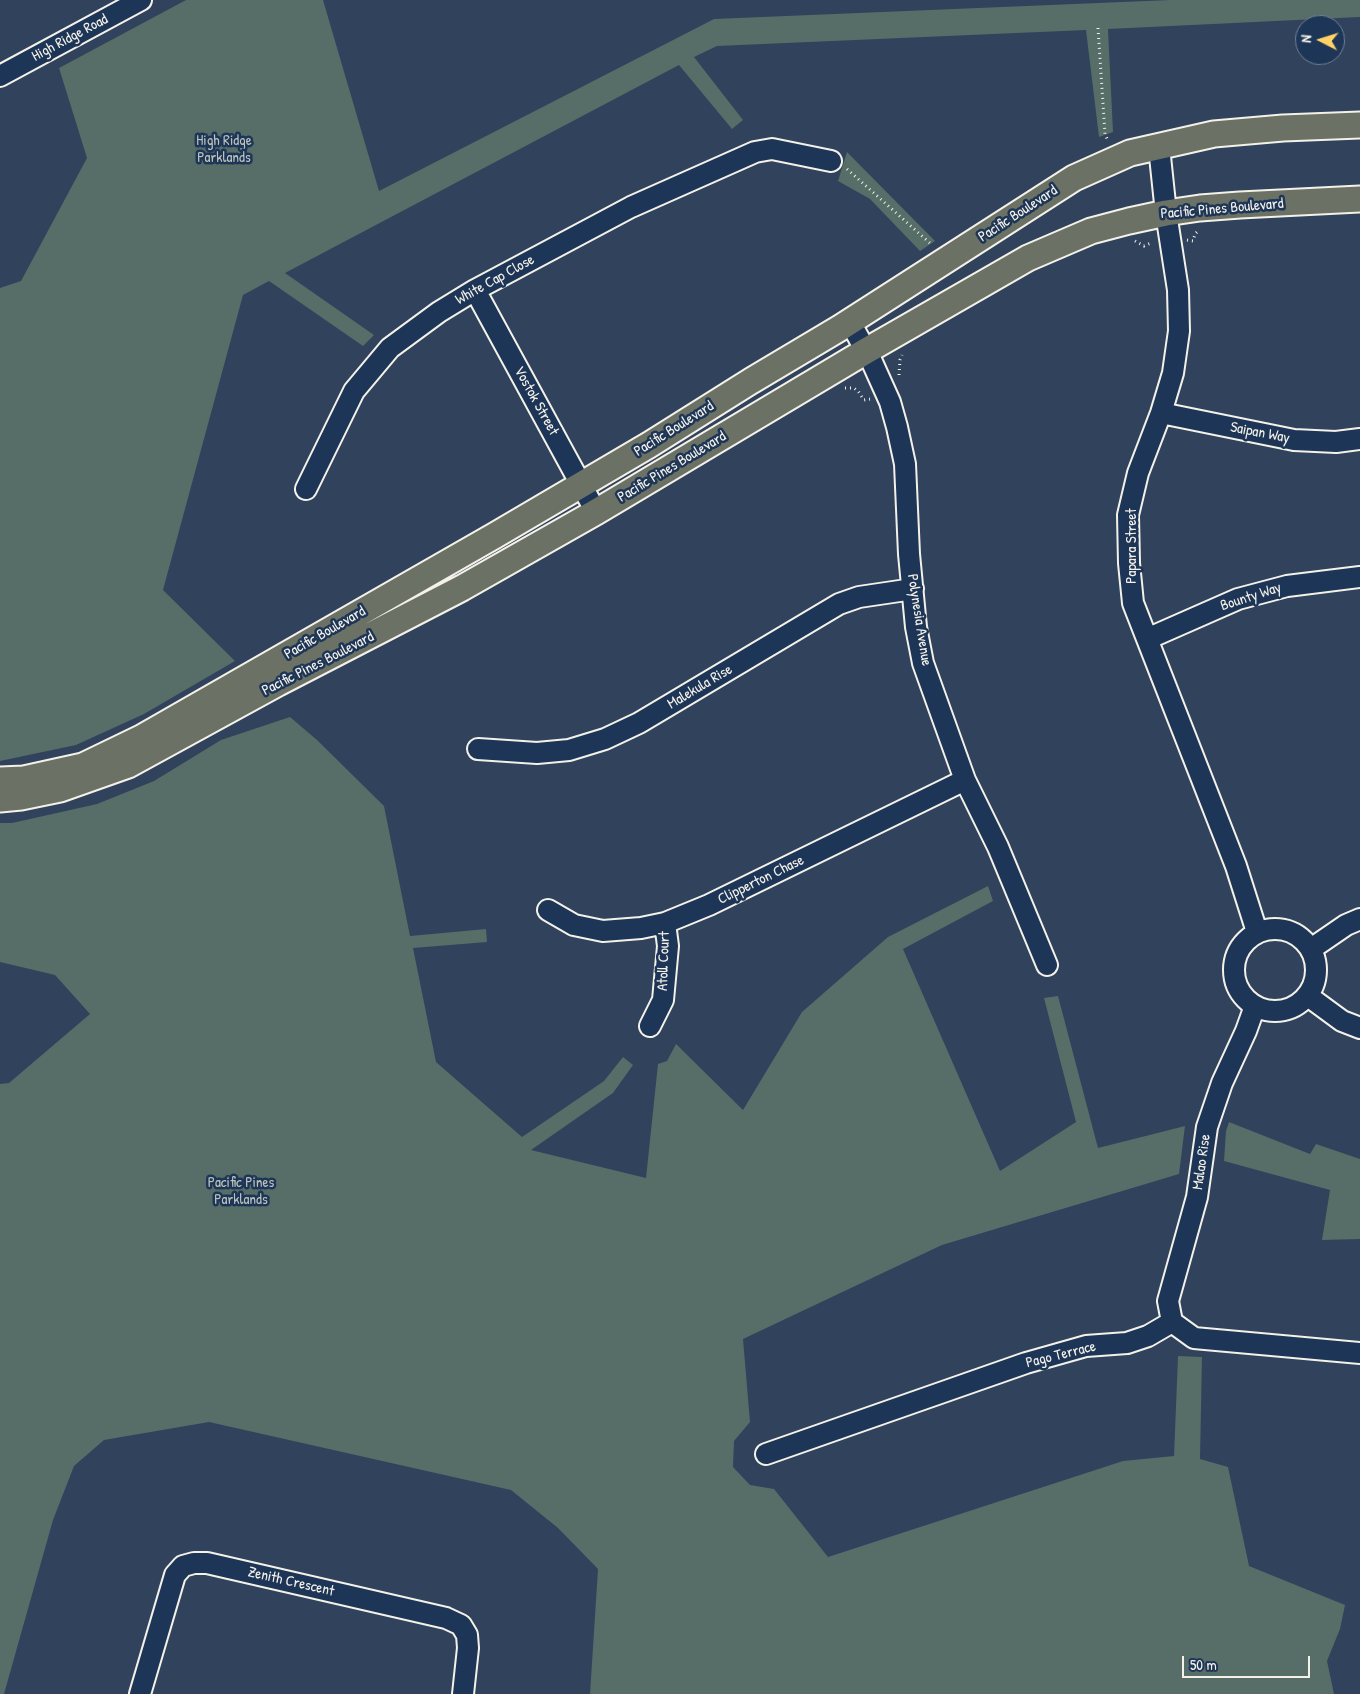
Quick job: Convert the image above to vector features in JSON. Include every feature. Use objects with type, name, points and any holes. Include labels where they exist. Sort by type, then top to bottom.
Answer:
[{"type":"main road","name":"Pacific Boulevard","points":[[0,780],[24,779],[83,766],[141,738],[582,485],[850,322],[1074,178],[1130,153],[1214,134],[1283,128],[1360,125]]},
{"type":"main road","name":"Pacific Pines Boulevard","points":[[0,799],[60,789],[128,765],[278,683],[462,588],[596,512],[866,351],[1028,258],[1091,231],[1166,213],[1240,205],[1360,200]]},
{"type":"street","name":"High Ridge Road","points":[[0,76],[141,0]]},
{"type":"street","name":"Papara Street","points":[[1159,147],[1166,213],[1178,290],[1179,331],[1173,373],[1161,413],[1138,473],[1128,515],[1129,563],[1134,603],[1236,866],[1257,932]]},
{"type":"street","name":"White Cap Close","points":[[306,489],[354,391],[390,348],[440,312],[475,290],[631,207],[755,152],[772,149],[831,161]]},
{"type":"street","name":"Vostok Street","points":[[475,290],[596,512]]},
{"type":"street","name":"Polynesia Avenue","points":[[850,322],[890,402],[905,464],[909,554],[916,627],[924,663],[965,780],[998,847],[1047,965]]},
{"type":"street","name":"Saipan Way","points":[[1161,413],[1294,440],[1336,442],[1360,439]]},
{"type":"street","name":"Bounty Way","points":[[1148,638],[1238,599],[1287,586],[1360,578]]},
{"type":"street","name":"Malekula Rise","points":[[478,749],[537,753],[569,750],[605,740],[639,723],[839,604],[859,597],[913,589]]},
{"type":"street","name":"Clipperton Chase","points":[[548,910],[574,925],[603,931],[641,928],[665,922],[709,905],[965,780]]},
{"type":"street","points":[[1311,949],[1346,925],[1360,919]]},
{"type":"street","name":"Atoll Court","points":[[650,1026],[663,1000],[668,946],[665,922]]},
{"type":"street","points":[[1272,928],[1287,930],[1301,937],[1311,949],[1316,960],[1317,973],[1314,985],[1308,996],[1297,1005],[1283,1010],[1268,1011],[1254,1006],[1243,996],[1236,983],[1234,968],[1237,953],[1245,941],[1257,932],[1272,928]]},
{"type":"street","points":[[1308,996],[1342,1021],[1360,1028]]},
{"type":"street","name":"Malao Rise","points":[[1172,1322],[1168,1301],[1197,1198],[1207,1127],[1222,1083],[1246,1031],[1254,1006]]},
{"type":"street","points":[[1172,1322],[1194,1338],[1360,1353]]},
{"type":"street","name":"Pago Terrace","points":[[766,1454],[1026,1363],[1086,1346],[1127,1343],[1148,1336],[1172,1322]]},
{"type":"street","name":"Zenith Crescent","points":[[140,1694],[176,1575],[183,1566],[194,1563],[208,1563],[446,1618],[461,1625],[467,1635],[468,1648],[463,1694]]},
{"type":"path","points":[[1098,28],[1105,134],[1115,160]]},
{"type":"path","points":[[831,161],[848,170],[876,195],[931,245],[943,262]]},
{"type":"path","points":[[1129,240],[1140,242],[1144,246],[1151,243]]},
{"type":"path","points":[[900,376],[900,360],[908,349]]},
{"type":"green space","name":"High Ridge Parklands","points":[[186,0],[323,0],[379,191],[714,19],[1170,0],[1360,0],[1360,17],[1345,18],[1345,15],[1295,15],[1295,20],[1108,29],[1113,132],[1099,137],[1086,30],[717,46],[694,57],[743,120],[732,129],[679,65],[285,273],[374,335],[363,346],[269,281],[243,295],[163,590],[235,661],[144,714],[76,745],[0,761],[0,288],[21,281],[87,158],[59,68]]},
{"type":"green space","points":[[847,152],[935,241],[920,251],[870,199],[838,181]]},
{"type":"green space","name":"Pacific Pines Parklands","points":[[290,717],[317,740],[384,806],[410,936],[486,929],[487,942],[413,948],[436,1062],[522,1137],[604,1081],[623,1057],[633,1065],[613,1093],[531,1150],[646,1178],[658,1064],[667,1061],[676,1044],[743,1110],[802,1012],[888,937],[988,886],[993,901],[903,949],[1000,1171],[1076,1122],[1044,998],[1058,996],[1098,1148],[1185,1126],[1179,1174],[942,1245],[743,1339],[750,1422],[734,1441],[733,1467],[750,1485],[774,1489],[828,1557],[1123,1461],[1174,1456],[1178,1356],[1202,1357],[1200,1459],[1228,1467],[1249,1566],[1345,1605],[1340,1629],[1327,1661],[1334,1694],[590,1694],[598,1569],[558,1528],[511,1490],[209,1422],[104,1440],[74,1466],[53,1520],[4,1694],[0,1694],[0,1084],[9,1083],[90,1014],[55,975],[0,962],[0,823],[12,823],[97,804],[154,781],[221,740]]},
{"type":"green space","points":[[1229,1122],[1310,1154],[1316,1144],[1360,1159],[1360,1239],[1322,1240],[1330,1190],[1224,1161],[1226,1131]]}]
